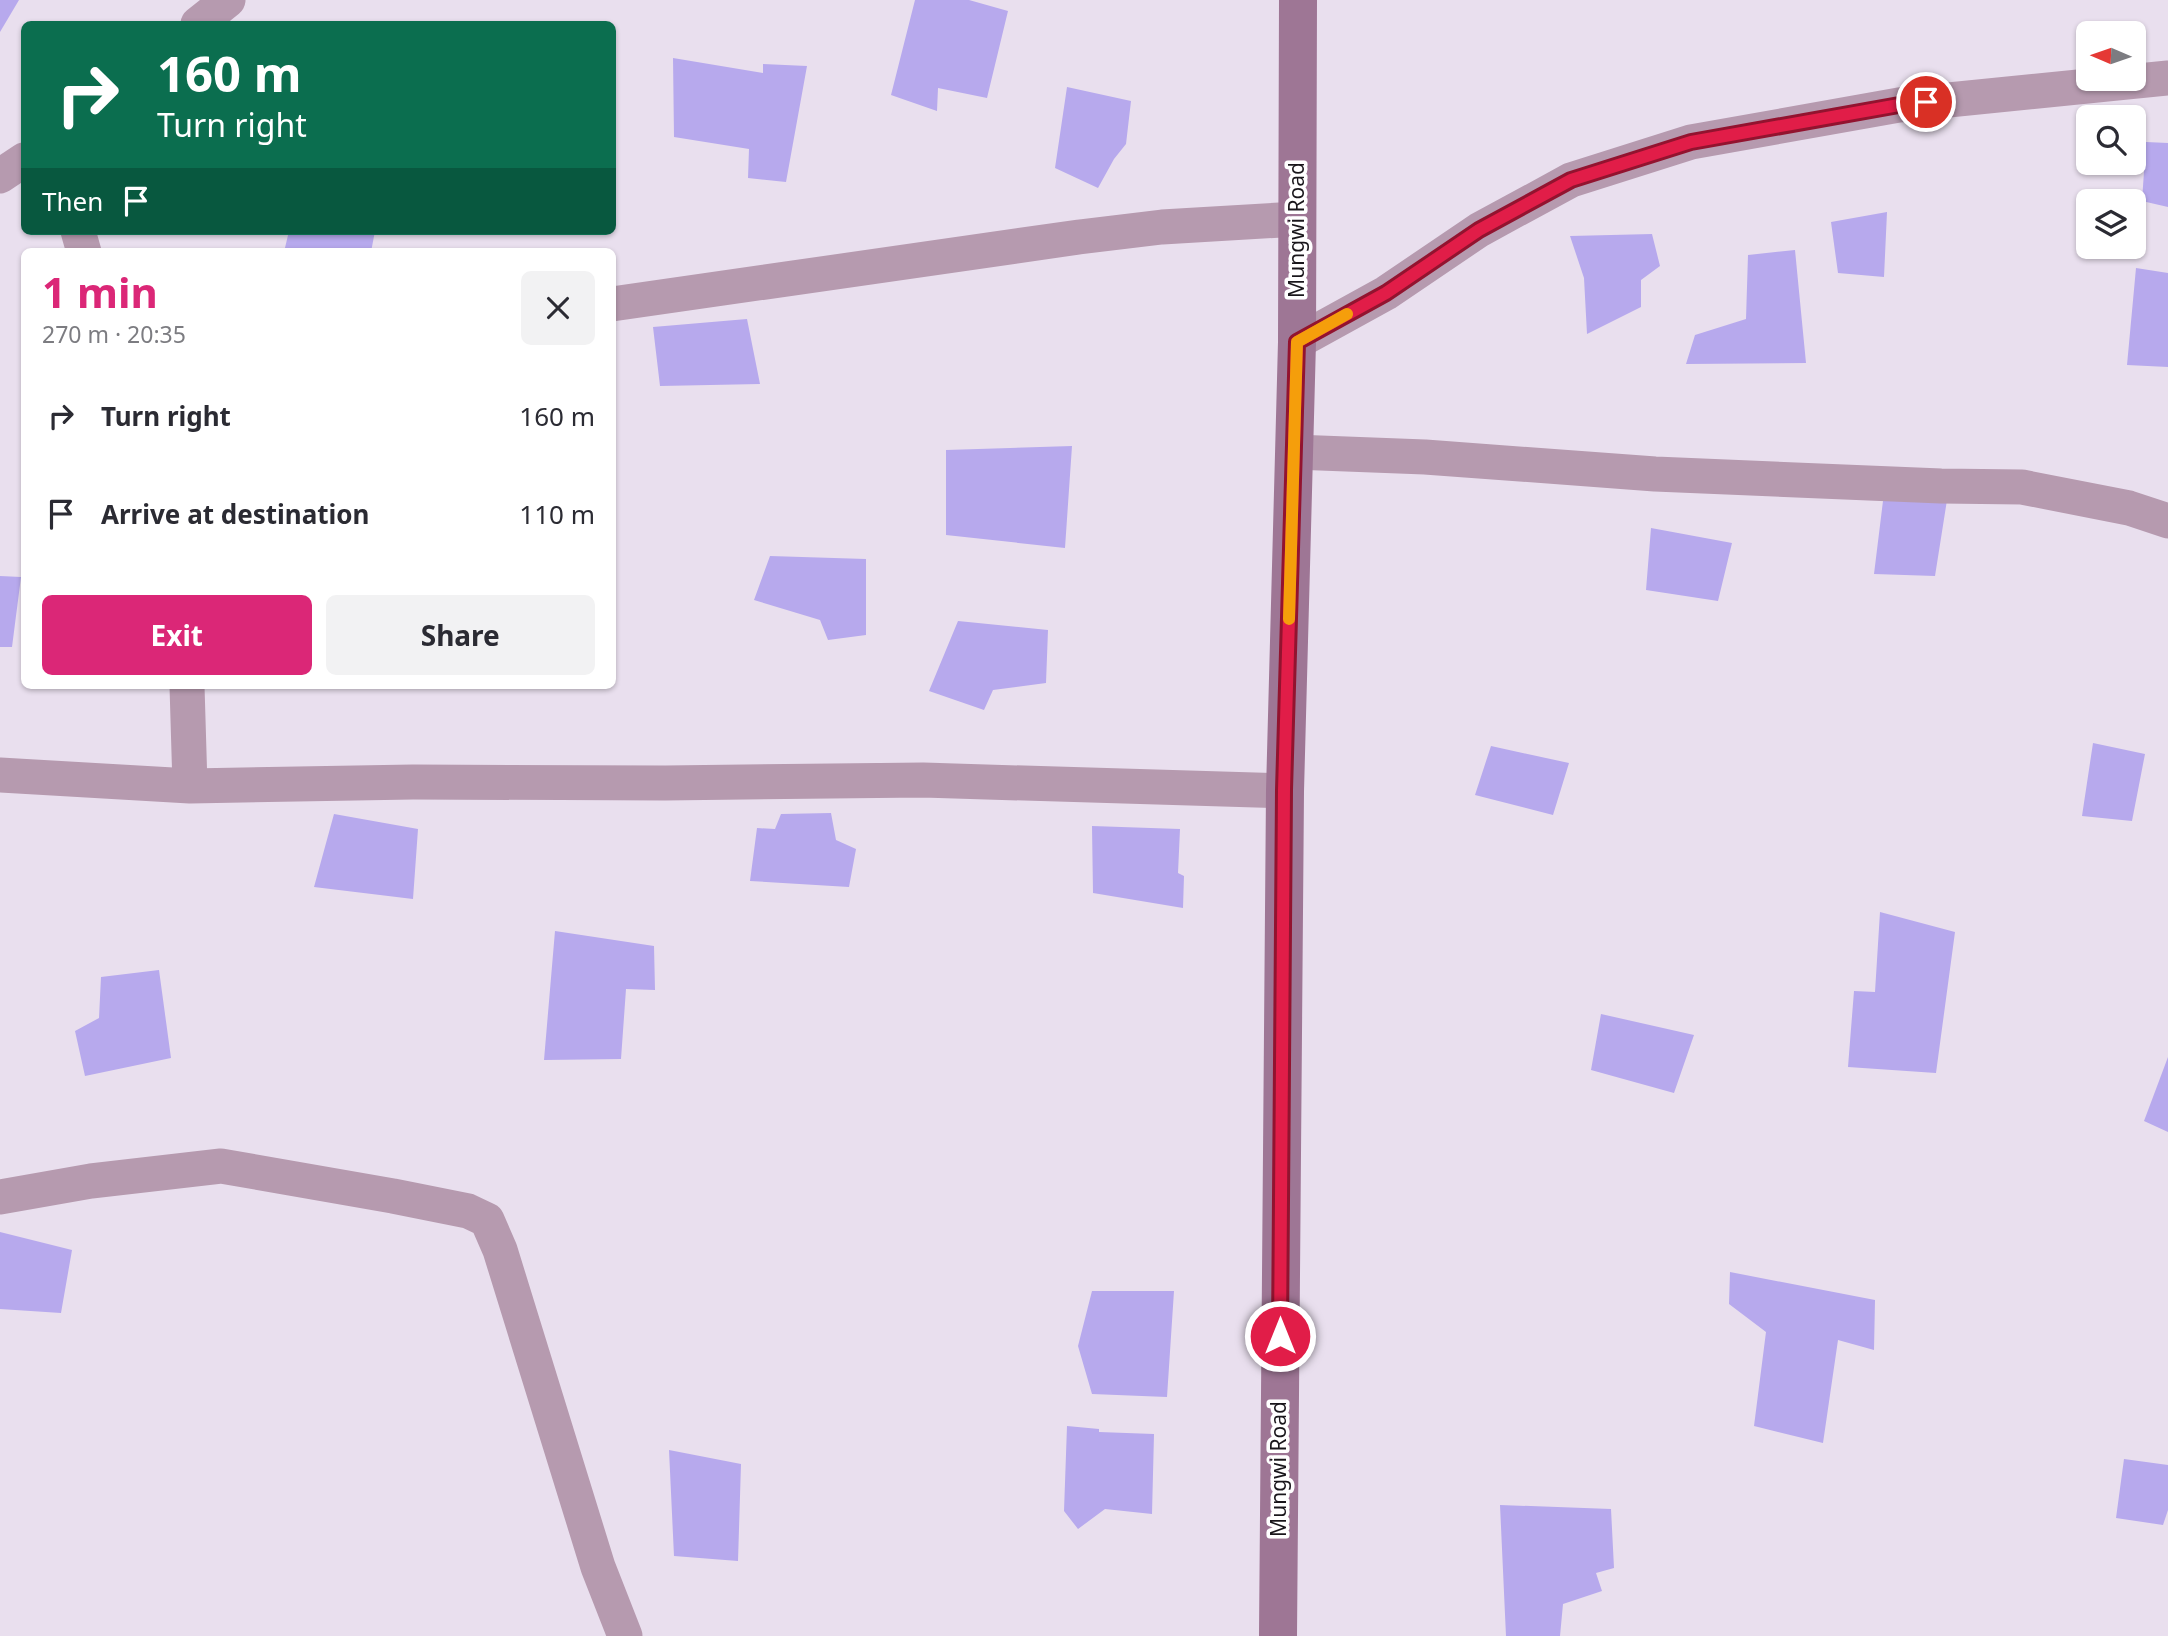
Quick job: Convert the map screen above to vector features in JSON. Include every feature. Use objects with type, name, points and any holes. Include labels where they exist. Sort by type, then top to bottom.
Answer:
[{"type":"main road","name":"Mungwi Road","points":[[1278,1636],[1284,790],[1297,342],[1298,0]]},
{"type":"street","points":[[1297,342],[1386,293],[1479,230],[1571,180],[1691,142],[1899,105],[2168,78]]},
{"type":"street","points":[[0,176],[21,162]]},
{"type":"street","points":[[616,303],[1162,227],[1298,219]]},
{"type":"street","points":[[1294,452],[1425,457],[1669,475],[2022,487],[2129,508],[2168,521]]},
{"type":"street","points":[[187,689],[190,786]]},
{"type":"street","points":[[0,775],[190,786],[413,782],[923,780],[1284,790]]},
{"type":"street","points":[[0,1197],[91,1181],[221,1166],[431,1204],[468,1212],[487,1220],[500,1250],[598,1567],[625,1636]]},
{"type":"building","points":[[0,0],[19,0],[0,32]]},
{"type":"building","points":[[915,0],[969,0],[1008,11],[987,98],[938,88],[937,111],[891,95]]},
{"type":"building","points":[[673,58],[763,73],[763,64],[807,66],[786,182],[748,178],[749,149],[674,137]]},
{"type":"building","points":[[1067,87],[1131,101],[1126,144],[1098,188],[1055,168]]},
{"type":"building","points":[[2146,142],[2168,143],[2168,207],[2146,202],[2146,189],[2143,189],[2144,175],[2146,175]]},
{"type":"building","points":[[1887,212],[1884,277],[1838,273],[1831,222]]},
{"type":"building","points":[[1652,234],[1660,266],[1641,280],[1641,307],[1587,334],[1584,278],[1570,236]]},
{"type":"building","points":[[288,235],[374,235],[372,248],[285,248]]},
{"type":"building","points":[[1795,250],[1806,363],[1686,364],[1695,335],[1746,319],[1748,255]]},
{"type":"building","points":[[2136,268],[2168,273],[2168,367],[2127,365]]},
{"type":"building","points":[[747,319],[760,384],[660,386],[653,327]]},
{"type":"building","points":[[1072,446],[1065,548],[946,535],[946,450]]},
{"type":"building","points":[[1947,500],[1935,576],[1874,574],[1883,501]]},
{"type":"building","points":[[1651,528],[1732,543],[1718,601],[1646,590]]},
{"type":"building","points":[[770,556],[866,559],[866,635],[828,640],[820,620],[754,600]]},
{"type":"building","points":[[0,576],[21,577],[12,647],[0,647]]},
{"type":"building","points":[[958,621],[1048,630],[1046,683],[993,690],[984,710],[929,691]]},
{"type":"building","points":[[2093,743],[2145,754],[2132,821],[2082,816]]},
{"type":"building","points":[[1491,746],[1569,763],[1553,815],[1475,795]]},
{"type":"building","points":[[831,813],[836,840],[856,849],[849,887],[750,881],[757,828],[775,829],[781,814]]},
{"type":"building","points":[[334,814],[418,829],[413,899],[314,887]]},
{"type":"building","points":[[1092,826],[1180,829],[1178,873],[1184,876],[1183,908],[1093,893]]},
{"type":"building","points":[[1880,912],[1955,932],[1936,1073],[1848,1067],[1854,991],[1875,992]]},
{"type":"building","points":[[555,931],[654,946],[655,990],[626,989],[621,1059],[544,1060]]},
{"type":"building","points":[[159,970],[171,1058],[85,1076],[75,1031],[99,1018],[101,977]]},
{"type":"building","points":[[1601,1014],[1694,1035],[1674,1093],[1591,1070]]},
{"type":"building","points":[[2168,1057],[2168,1132],[2144,1121]]},
{"type":"building","points":[[0,1232],[72,1250],[61,1313],[0,1309]]},
{"type":"building","points":[[1730,1272],[1875,1300],[1874,1350],[1838,1340],[1823,1443],[1754,1426],[1766,1332],[1729,1304]]},
{"type":"building","points":[[1092,1291],[1174,1291],[1167,1397],[1092,1394],[1078,1346]]},
{"type":"building","points":[[1067,1426],[1099,1429],[1099,1432],[1154,1434],[1152,1514],[1105,1509],[1078,1529],[1064,1511]]},
{"type":"building","points":[[669,1450],[741,1464],[738,1561],[674,1556]]},
{"type":"building","points":[[2124,1459],[2168,1465],[2168,1510],[2163,1525],[2116,1518]]},
{"type":"building","points":[[1500,1505],[1611,1509],[1614,1568],[1596,1573],[1602,1591],[1563,1604],[1560,1636],[1506,1636]]},
{"type":"slow traffic","points":[[1289,619],[1297,342],[1347,314]]},
{"type":"route","points":[[1280,1336],[1284,790],[1297,342],[1386,293],[1479,230],[1571,180],[1691,142],[1926,102]]}]
